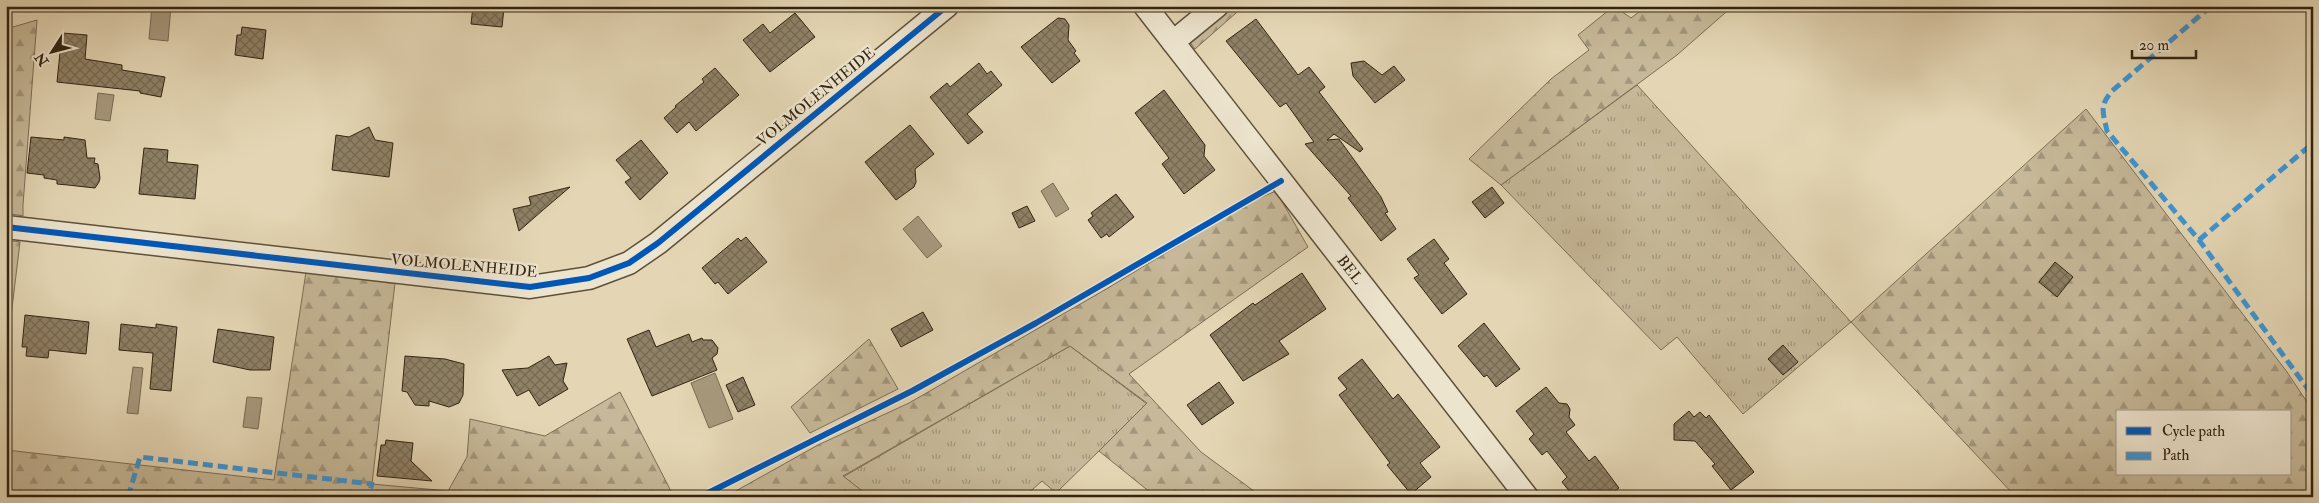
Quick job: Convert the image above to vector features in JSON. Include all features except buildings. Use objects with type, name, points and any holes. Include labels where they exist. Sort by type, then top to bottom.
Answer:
[{"type":"street","name":"VOLMOLENHEIDE","points":[[6,227],[530,288],[589,278],[629,263],[658,243],[947,6]]},
{"type":"street","name":"BEL","points":[[1145,6],[1527,497]]},
{"type":"street","points":[[1173,42],[1217,6]]},
{"type":"green space","points":[[1199,6],[1244,6],[1195,49],[1178,26]]},
{"type":"green space","points":[[1614,6],[1631,18],[1647,6],[1733,6],[1677,55],[1501,185],[1469,159],[1551,79],[1589,50],[1578,35]]},
{"type":"green space","points":[[37,20],[23,216],[6,213],[6,29]]},
{"type":"green space","points":[[1637,85],[1851,322],[1743,414],[1677,337],[1661,350],[1501,185]]},
{"type":"green space","points":[[2086,109],[2287,372],[2313,411],[2313,497],[2016,497],[1851,322]]},
{"type":"green space","points":[[1276,191],[1308,247],[1129,374],[1201,452],[1262,497],[1228,497],[1223,492],[1218,497],[1156,497],[1099,451],[1147,403],[1070,346],[843,476],[870,497],[725,497],[818,445],[909,403],[1108,288],[1248,203]]},
{"type":"green space","points":[[6,240],[20,242],[6,358]]},
{"type":"green space","points":[[306,272],[395,283],[372,484],[448,491],[467,457],[470,419],[545,436],[620,392],[674,497],[6,497],[6,450],[274,480]]},
{"type":"green space","points":[[869,339],[898,389],[810,433],[791,407]]},
{"type":"green space","points":[[1070,346],[1147,404],[1056,493],[1042,481],[1024,497],[870,497],[843,477]]},
{"type":"shaded area","points":[[152,6],[171,6],[168,41],[149,39]]},
{"type":"shaded area","points":[[98,93],[114,95],[110,121],[95,119]]},
{"type":"shaded area","points":[[1053,183],[1069,209],[1056,217],[1041,191]]},
{"type":"shaded area","points":[[918,216],[942,246],[927,258],[903,229]]},
{"type":"shaded area","points":[[133,367],[143,368],[138,414],[127,413]]},
{"type":"shaded area","points":[[715,373],[733,419],[709,428],[691,383]]},
{"type":"shaded area","points":[[247,397],[262,398],[258,429],[243,427]]},
{"type":"marked path","points":[[2211,6],[2112,91],[2105,101],[2103,110],[2107,131],[2199,240],[2313,396]]},
{"type":"marked path","points":[[2199,240],[2313,143]]},
{"type":"marked path","points":[[128,497],[140,457],[372,484],[367,497]]},
{"type":"cycle path","points":[[6,227],[530,287],[589,278],[629,263],[658,243],[947,6]]},
{"type":"cycle path","points":[[700,497],[912,391],[1036,323],[1281,181]]}]
